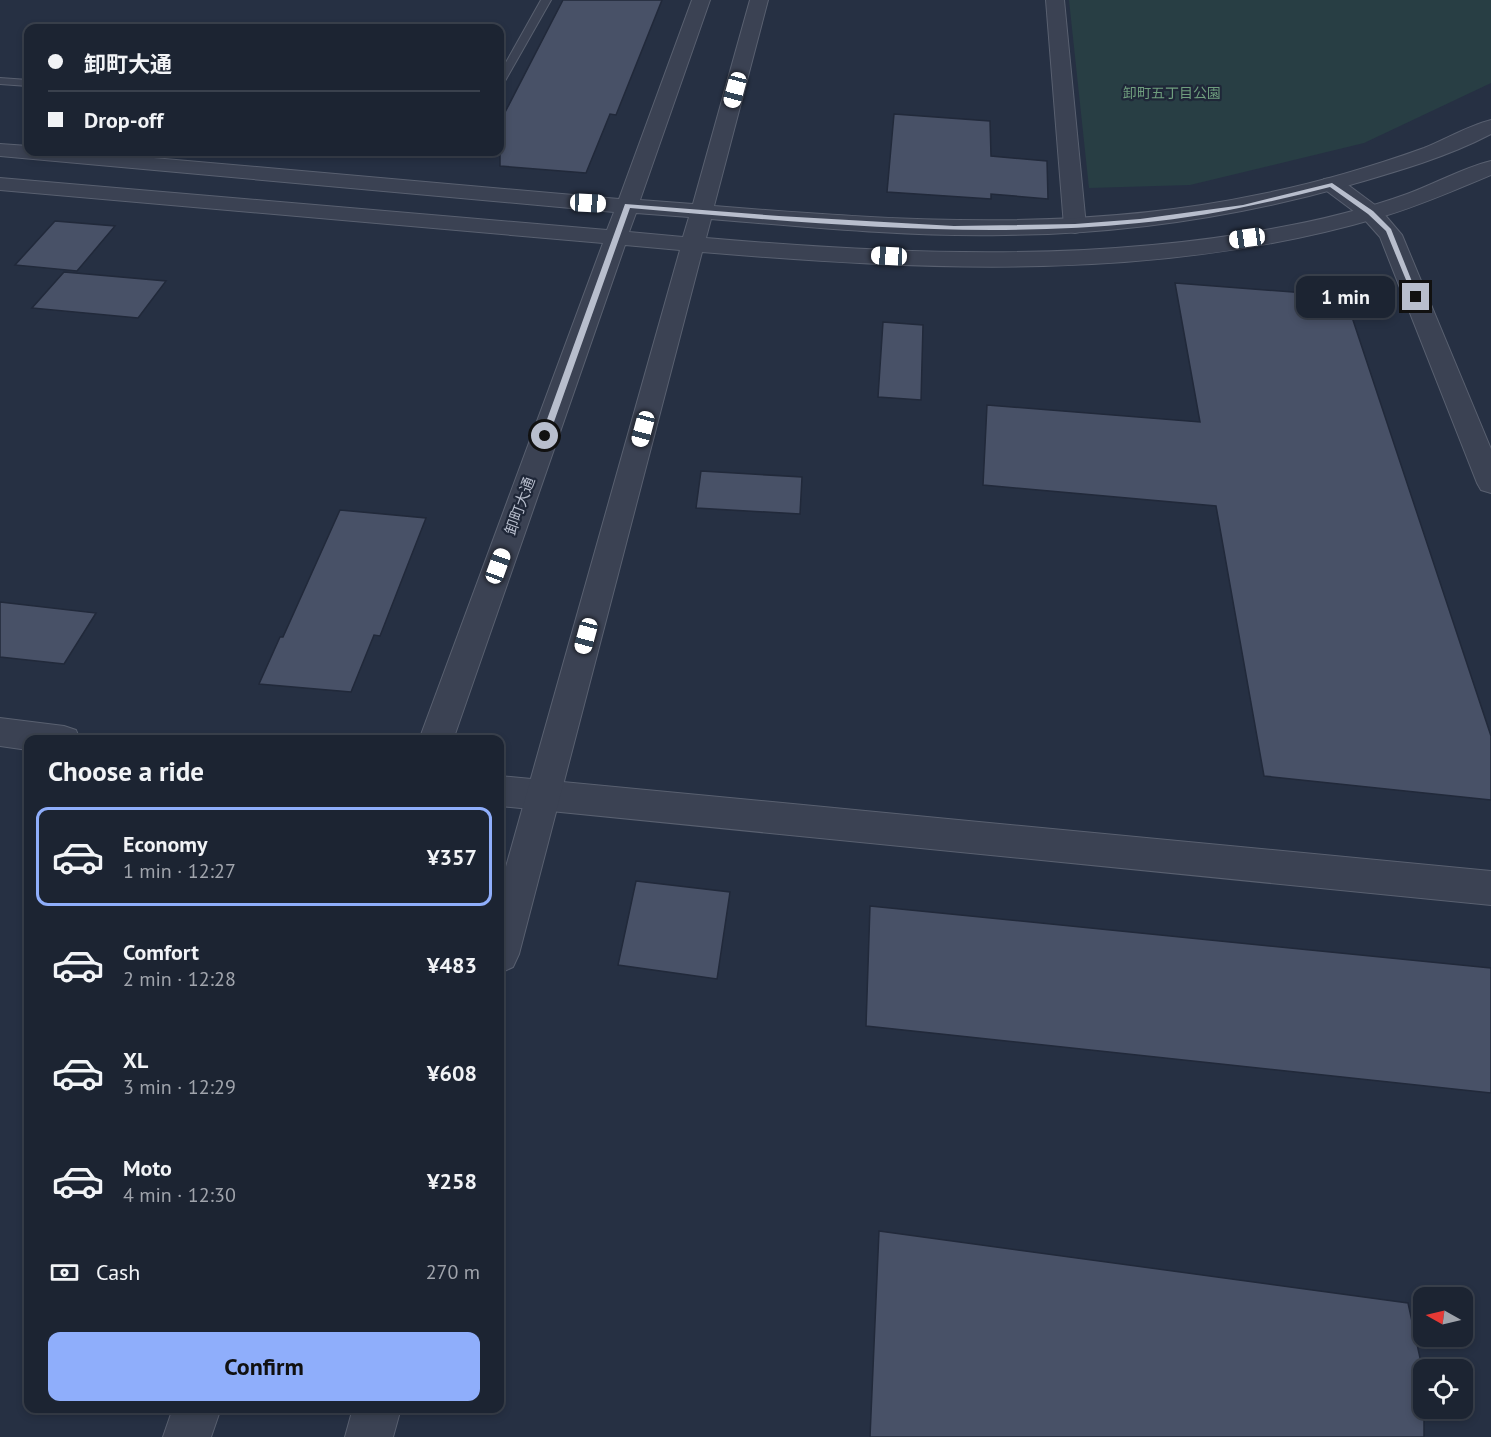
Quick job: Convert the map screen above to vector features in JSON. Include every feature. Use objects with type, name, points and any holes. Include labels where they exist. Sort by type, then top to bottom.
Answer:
[{"type":"street","name":"卸町大通","points":[[438,735],[700,0]]},
{"type":"street","points":[[504,939],[759,0]]},
{"type":"street","points":[[1055,0],[1075,226]]},
{"type":"street","points":[[67,156],[702,212],[954,228],[1075,226],[1140,221],[1243,207],[1397,164],[1491,126]]},
{"type":"street","points":[[0,150],[24,152]]},
{"type":"street","points":[[0,184],[693,244],[960,260],[1049,260],[1136,253],[1269,236],[1371,213],[1426,194],[1491,167]]},
{"type":"street","points":[[1332,184],[1371,213],[1391,235],[1491,483]]},
{"type":"street","points":[[0,732],[24,735]]},
{"type":"street","points":[[504,792],[1491,888]]},
{"type":"street","points":[[187,1437],[195,1413]]},
{"type":"street","points":[[369,1437],[376,1413]]},
{"type":"lane","points":[[504,74],[546,0]]},
{"type":"lane","points":[[0,81],[24,83]]},
{"type":"green space","name":"卸町五丁目公園","points":[[1069,0],[1491,0],[1491,83],[1364,143],[1190,185],[1089,188]]},
{"type":"building","points":[[563,0],[662,0],[616,115],[610,114],[586,173],[500,166],[500,156],[504,156],[504,114]]},
{"type":"building","points":[[894,114],[990,121],[991,156],[1047,161],[1048,199],[991,194],[991,199],[887,192]]},
{"type":"building","points":[[55,221],[115,226],[77,271],[15,265]]},
{"type":"building","points":[[64,272],[166,281],[138,318],[32,308]]},
{"type":"building","points":[[1175,283],[1345,296],[1491,736],[1491,800],[1264,776],[1216,506],[983,485],[987,405],[1200,422]]},
{"type":"building","points":[[883,322],[923,325],[921,400],[878,397]]},
{"type":"building","points":[[701,471],[802,477],[800,514],[696,508]]},
{"type":"building","points":[[340,510],[426,518],[380,636],[374,635],[351,692],[259,684],[280,637],[283,637]]},
{"type":"building","points":[[0,602],[96,613],[64,664],[0,657]]},
{"type":"building","points":[[636,881],[730,892],[717,979],[618,965]]},
{"type":"building","points":[[870,906],[1491,968],[1491,1093],[866,1026]]},
{"type":"building","points":[[879,1231],[1408,1303],[1413,1326],[1413,1347],[1418,1347],[1420,1359],[1413,1359],[1413,1419],[1424,1419],[1424,1437],[870,1437]]},
{"type":"route","points":[[545,436],[627,206],[954,228],[1075,226],[1140,221],[1243,207],[1332,184],[1371,213],[1389,230],[1416,297]]}]
